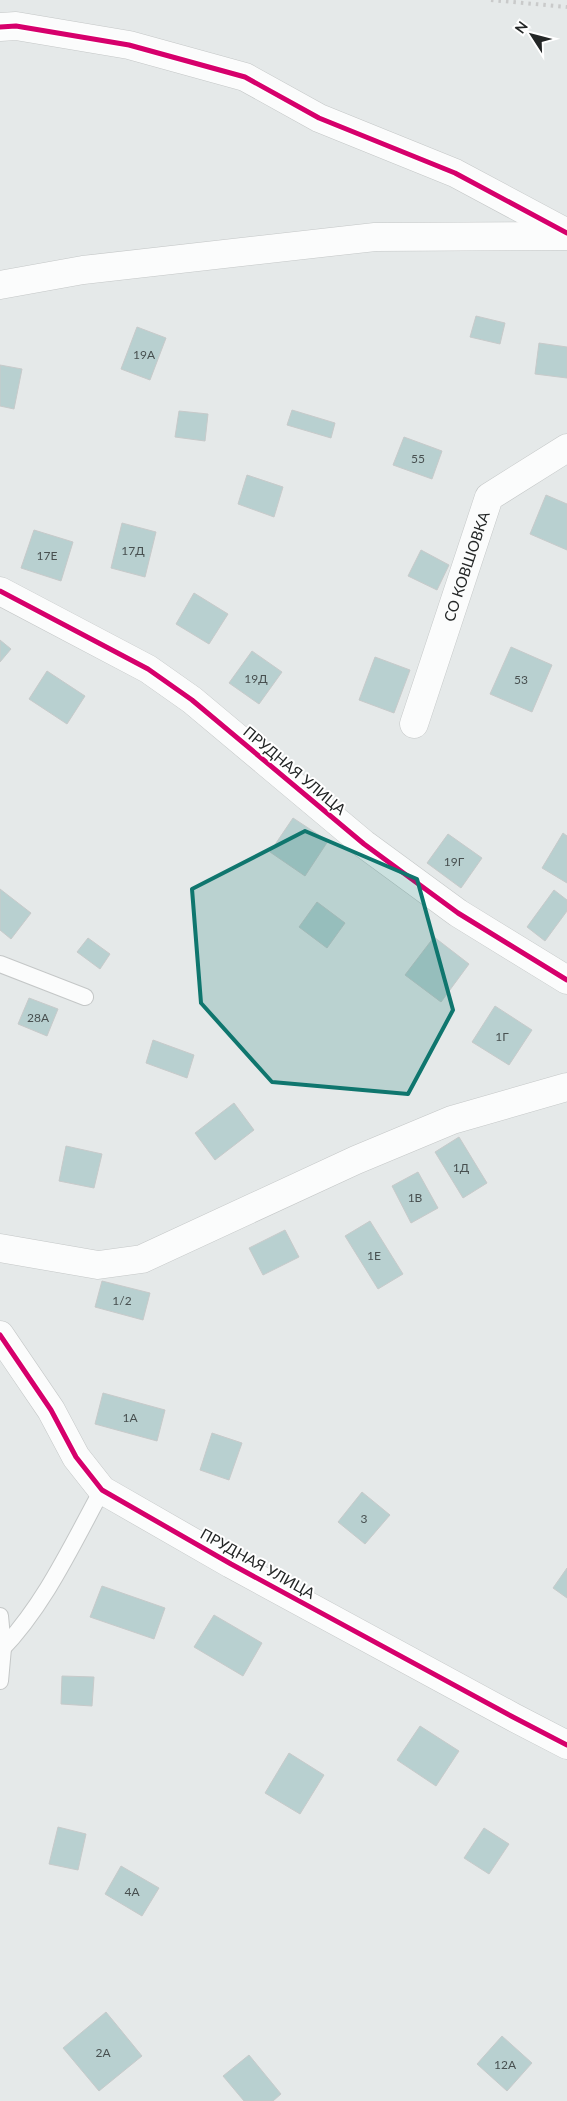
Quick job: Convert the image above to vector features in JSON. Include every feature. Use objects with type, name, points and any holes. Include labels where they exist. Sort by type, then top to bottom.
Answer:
[{"type":"street","points":[[0,27],[16,26],[129,45],[245,78],[319,118],[455,173],[567,234]]},
{"type":"street","points":[[0,285],[82,270],[375,237],[567,234]]},
{"type":"street","name":"СО КОВШОВКА","points":[[414,724],[489,497],[567,448]]},
{"type":"street","name":"ПРУДНАЯ УЛИЦА","points":[[0,591],[148,669],[192,700],[364,844],[458,913],[567,980]]},
{"type":"street","points":[[0,1248],[98,1265],[142,1259],[356,1160],[452,1120],[567,1087]]},
{"type":"street","name":"ПРУДНАЯ УЛИЦА","points":[[0,1336],[51,1410],[76,1457],[102,1490],[317,1610],[567,1745]]},
{"type":"lane","points":[[0,964],[85,997]]},
{"type":"lane","points":[[2,1649],[15,1634],[55,1576],[102,1490]]},
{"type":"lane","points":[[0,1616],[2,1649],[0,1681]]},
{"type":"highlighted area","points":[[305,831],[417,879],[453,1010],[408,1094],[272,1082],[201,1003],[192,889]]},
{"type":"building","points":[[476,316],[505,323],[500,344],[470,337]]},
{"type":"building","points":[[137,327],[166,338],[150,380],[121,369]]},
{"type":"building","points":[[539,343],[567,347],[567,378],[535,374]]},
{"type":"building","points":[[0,365],[22,369],[14,409],[0,406]]},
{"type":"building","points":[[292,410],[335,423],[331,438],[287,425]]},
{"type":"building","points":[[179,411],[208,414],[205,441],[175,437]]},
{"type":"building","points":[[404,437],[442,451],[432,479],[393,465]]},
{"type":"building","points":[[247,475],[283,487],[274,517],[238,504]]},
{"type":"building","points":[[546,495],[567,504],[567,550],[530,534]]},
{"type":"building","points":[[122,523],[156,532],[145,577],[111,568]]},
{"type":"building","points":[[34,530],[73,542],[61,581],[21,568]]},
{"type":"building","points":[[421,550],[449,565],[437,590],[408,576]]},
{"type":"building","points":[[194,593],[228,614],[209,644],[176,624]]},
{"type":"building","points":[[0,640],[11,649],[0,662]]},
{"type":"building","points":[[511,647],[552,665],[532,712],[490,694]]},
{"type":"building","points":[[252,651],[282,672],[259,704],[229,683]]},
{"type":"building","points":[[375,657],[410,670],[394,713],[359,700]]},
{"type":"building","points":[[47,671],[85,696],[67,724],[29,699]]},
{"type":"building","points":[[293,818],[328,841],[305,876],[270,852]]},
{"type":"building","points":[[563,833],[567,836],[567,883],[542,868]]},
{"type":"building","points":[[448,834],[482,858],[461,888],[427,863]]},
{"type":"building","points":[[0,889],[31,913],[11,939],[0,930]]},
{"type":"building","points":[[554,890],[567,900],[567,911],[545,941],[527,927]]},
{"type":"building","points":[[317,902],[345,923],[327,948],[299,927]]},
{"type":"building","points":[[434,937],[469,964],[441,1002],[405,975]]},
{"type":"building","points":[[88,938],[110,954],[100,969],[77,952]]},
{"type":"building","points":[[29,998],[58,1009],[47,1036],[18,1024]]},
{"type":"building","points":[[495,1006],[532,1030],[509,1065],[472,1042]]},
{"type":"building","points":[[153,1040],[194,1055],[187,1078],[146,1063]]},
{"type":"building","points":[[234,1103],[254,1130],[215,1160],[195,1133]]},
{"type":"building","points":[[459,1137],[487,1183],[463,1198],[435,1152]]},
{"type":"building","points":[[66,1146],[102,1154],[94,1188],[59,1181]]},
{"type":"building","points":[[418,1172],[438,1208],[411,1223],[392,1186]]},
{"type":"building","points":[[370,1221],[403,1274],[378,1289],[345,1236]]},
{"type":"building","points":[[285,1230],[299,1257],[263,1275],[249,1248]]},
{"type":"building","points":[[102,1281],[150,1293],[143,1320],[95,1307]]},
{"type":"building","points":[[103,1393],[165,1410],[157,1441],[95,1424]]},
{"type":"building","points":[[212,1433],[242,1443],[229,1480],[200,1470]]},
{"type":"building","points":[[362,1492],[390,1515],[365,1544],[338,1522]]},
{"type":"building","points":[[567,1568],[567,1598],[553,1588]]},
{"type":"building","points":[[102,1586],[165,1608],[154,1639],[90,1617]]},
{"type":"building","points":[[214,1615],[262,1643],[243,1676],[194,1647]]},
{"type":"building","points":[[62,1676],[94,1677],[92,1706],[61,1704]]},
{"type":"building","points":[[420,1726],[459,1751],[436,1786],[397,1760]]},
{"type":"building","points":[[289,1753],[324,1775],[300,1814],[265,1793]]},
{"type":"building","points":[[58,1827],[86,1834],[78,1870],[49,1864]]},
{"type":"building","points":[[484,1828],[509,1844],[489,1874],[464,1858]]},
{"type":"building","points":[[121,1866],[159,1888],[142,1916],[105,1894]]},
{"type":"building","points":[[106,2012],[142,2056],[99,2091],[63,2048]]},
{"type":"building","points":[[502,2036],[532,2063],[507,2091],[477,2064]]},
{"type":"building","points":[[249,2055],[281,2094],[273,2101],[244,2101],[223,2076]]},
{"type":"railway","points":[[491,0],[567,7]]},
{"type":"cycle path","points":[[0,27],[16,26],[129,45],[245,77],[319,118],[455,173],[567,233]]},
{"type":"cycle path","points":[[0,591],[148,669],[192,700],[364,844],[458,913],[567,980]]},
{"type":"cycle path","points":[[0,1335],[51,1410],[76,1457],[102,1490],[231,1564],[567,1745]]}]
